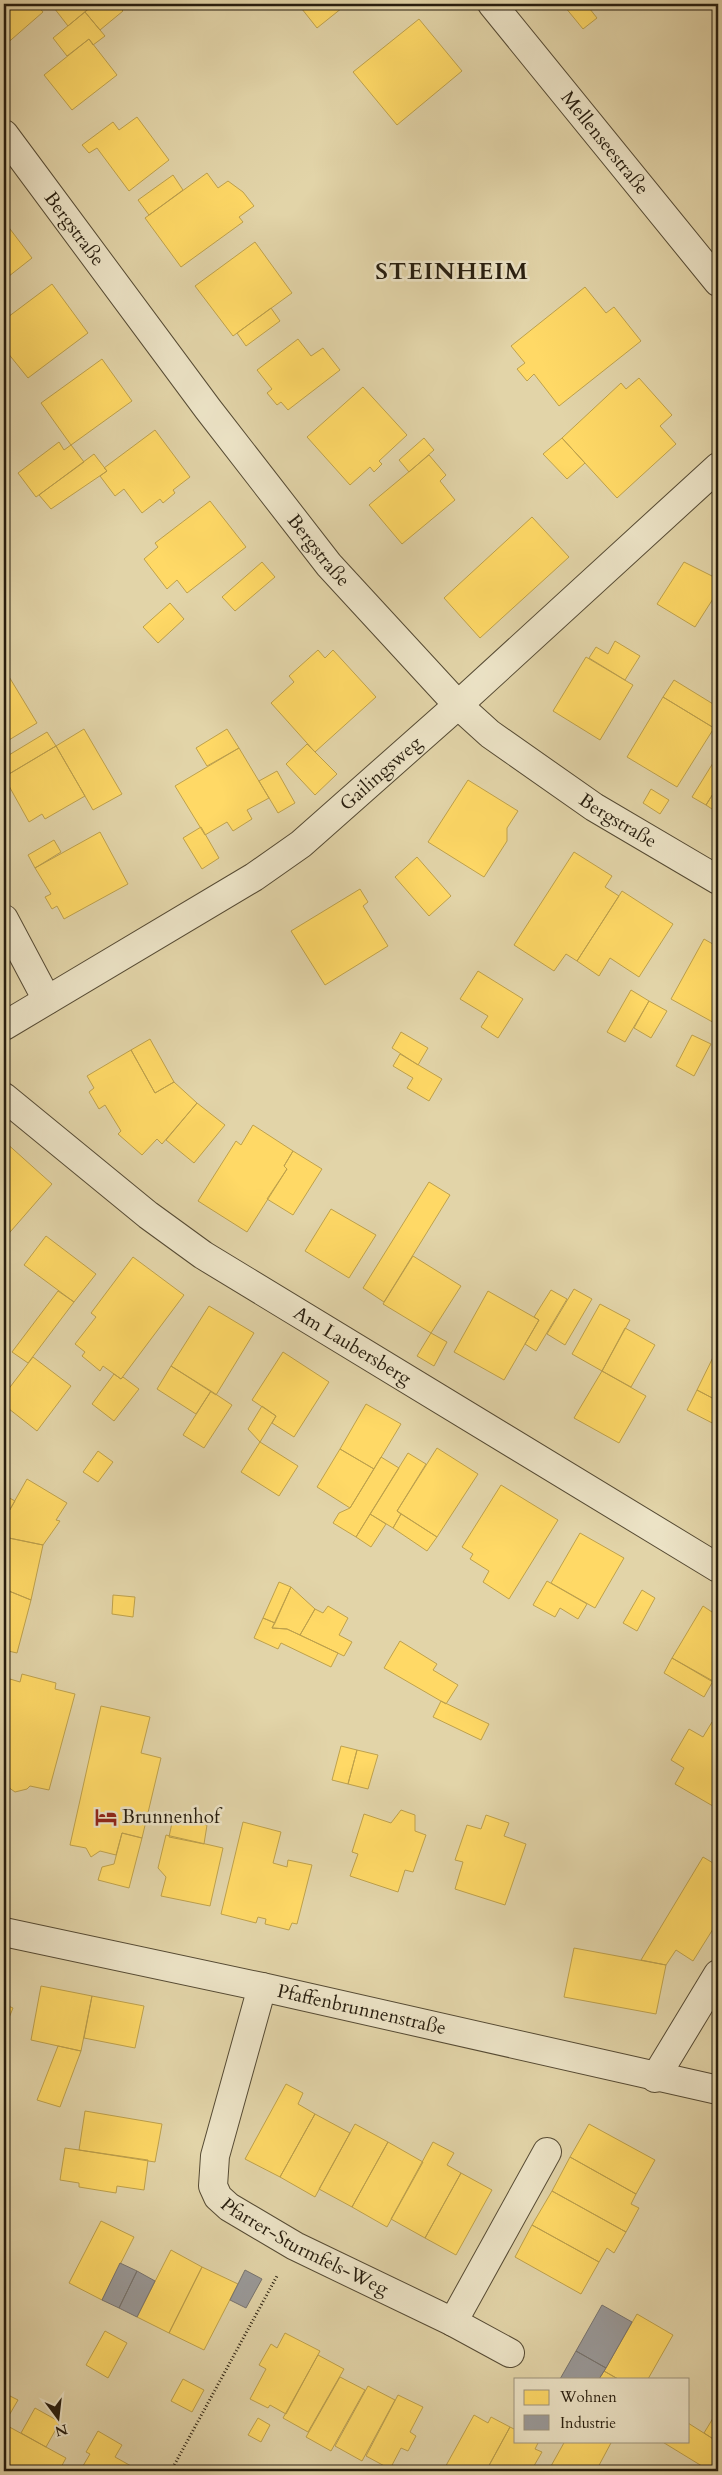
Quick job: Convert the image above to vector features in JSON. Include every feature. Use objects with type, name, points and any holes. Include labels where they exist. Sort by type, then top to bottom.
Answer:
[{"type":"street","name":"Mellenseestraße","points":[[492,4],[718,282]]},
{"type":"street","name":"Bergstraße","points":[[4,134],[179,371],[329,565],[458,705],[490,734],[594,807],[718,880]]},
{"type":"street","name":"Gailingsweg","points":[[4,1026],[277,861],[301,844],[458,705],[718,467]]},
{"type":"street","points":[[4,919],[47,1000]]},
{"type":"street","name":"Am Laubersberg","points":[[4,1097],[148,1216],[203,1255],[718,1568]]},
{"type":"street","name":"Pfaffenbrunnenstraße","points":[[4,1932],[262,1987],[655,2078],[718,2090]]},
{"type":"street","points":[[655,2078],[718,1974]]},
{"type":"street","name":"Pfarrer-Sturmfels-Weg","points":[[262,1987],[215,2156],[213,2186],[218,2197],[229,2207],[296,2246],[453,2322],[510,2353]]},
{"type":"street","points":[[453,2322],[547,2152]]},
{"type":"path","points":[[170,2471],[296,2246]]},
{"type":"building: Wohnen","points":[[4,4],[36,4],[43,12],[4,46]]},
{"type":"building: Wohnen","points":[[51,4],[94,4],[68,26]]},
{"type":"building: Wohnen","points":[[94,4],[116,4],[123,11],[100,30],[85,12]]},
{"type":"building: Wohnen","points":[[298,4],[347,4],[317,28]]},
{"type":"building: Wohnen","points":[[569,4],[586,4],[597,18],[583,29],[565,7]]},
{"type":"building: Wohnen","points":[[85,12],[105,36],[93,45],[89,39],[67,56],[53,38]]},
{"type":"building: Wohnen","points":[[419,19],[462,71],[397,125],[353,72]]},
{"type":"building: Wohnen","points":[[89,39],[117,75],[72,110],[44,75]]},
{"type":"building: Wohnen","points":[[137,117],[169,160],[129,191],[97,148],[89,153],[82,145],[113,122],[119,130]]},
{"type":"building: Wohnen","points":[[207,173],[218,188],[228,181],[243,192],[254,206],[239,217],[243,222],[181,267],[145,218]]},
{"type":"building: Wohnen","points":[[173,175],[183,190],[149,215],[138,200]]},
{"type":"building: Wohnen","points":[[4,221],[32,258],[4,280]]},
{"type":"building: Wohnen","points":[[255,242],[292,293],[233,336],[195,286]]},
{"type":"building: Wohnen","points":[[52,284],[88,333],[28,378],[7,352],[4,354],[4,320]]},
{"type":"building: Wohnen","points":[[585,287],[606,313],[614,307],[641,341],[559,406],[534,374],[527,381],[517,369],[525,363],[511,346]]},
{"type":"building: Wohnen","points":[[271,308],[280,321],[246,346],[237,333]]},
{"type":"building: Wohnen","points":[[298,339],[311,356],[323,348],[340,370],[288,410],[281,402],[277,405],[267,393],[272,389],[257,370]]},
{"type":"building: Wohnen","points":[[102,359],[132,401],[71,445],[41,403]]},
{"type":"building: Wohnen","points":[[639,378],[672,415],[660,426],[676,444],[617,498],[562,438],[621,383],[626,389]]},
{"type":"building: Wohnen","points":[[363,387],[407,435],[379,461],[382,464],[374,472],[370,467],[350,485],[307,437]]},
{"type":"building: Wohnen","points":[[155,430],[190,477],[173,490],[175,493],[163,503],[160,499],[142,513],[124,489],[115,496],[100,476],[107,471],[104,468]]},
{"type":"building: Wohnen","points":[[424,438],[434,450],[409,472],[399,460]]},
{"type":"building: Wohnen","points":[[562,438],[585,463],[567,479],[543,454]]},
{"type":"building: Wohnen","points":[[59,442],[64,450],[71,445],[84,462],[36,497],[18,473]]},
{"type":"building: Wohnen","points":[[94,454],[107,471],[51,509],[39,495]]},
{"type":"building: Wohnen","points":[[429,455],[446,475],[440,481],[455,500],[402,544],[369,505]]},
{"type":"building: Wohnen","points":[[210,501],[246,547],[187,593],[177,580],[167,589],[144,559],[158,547],[155,543]]},
{"type":"building: Wohnen","points":[[532,517],[569,557],[480,638],[444,598]]},
{"type":"building: Wohnen","points":[[262,562],[275,577],[235,611],[222,597]]},
{"type":"building: Wohnen","points":[[684,562],[718,579],[718,591],[695,627],[657,604]]},
{"type":"building: Wohnen","points":[[170,603],[184,619],[158,643],[143,627]]},
{"type":"building: Wohnen","points":[[615,641],[640,656],[625,680],[589,658],[596,647],[608,654]]},
{"type":"building: Wohnen","points":[[318,650],[325,658],[333,650],[376,697],[315,752],[271,703],[294,682],[289,676]]},
{"type":"building: Wohnen","points":[[586,657],[633,685],[600,740],[553,711]]},
{"type":"building: Wohnen","points":[[8,675],[37,723],[4,743],[4,677]]},
{"type":"building: Wohnen","points":[[674,680],[718,707],[718,720],[714,728],[663,697]]},
{"type":"building: Wohnen","points":[[663,697],[714,728],[677,787],[627,757]]},
{"type":"building: Wohnen","points":[[84,729],[122,794],[93,810],[56,746]]},
{"type":"building: Wohnen","points":[[227,729],[239,748],[207,766],[196,748]]},
{"type":"building: Wohnen","points":[[47,732],[56,746],[4,777],[4,758]]},
{"type":"building: Wohnen","points":[[307,744],[337,774],[315,795],[286,764]]},
{"type":"building: Wohnen","points":[[56,746],[85,796],[45,819],[42,814],[29,822],[4,777]]},
{"type":"building: Wohnen","points":[[239,748],[269,798],[247,810],[252,819],[233,831],[227,822],[205,835],[175,786]]},
{"type":"building: Wohnen","points":[[713,763],[718,765],[718,786],[706,805],[692,797]]},
{"type":"building: Wohnen","points":[[277,771],[295,803],[278,813],[259,781]]},
{"type":"building: Wohnen","points":[[468,780],[518,811],[507,828],[507,841],[484,877],[428,842]]},
{"type":"building: Wohnen","points":[[718,786],[718,813],[706,805]]},
{"type":"building: Wohnen","points":[[651,789],[669,800],[660,814],[643,803]]},
{"type":"building: Wohnen","points":[[201,827],[219,858],[202,869],[183,838]]},
{"type":"building: Wohnen","points":[[100,832],[128,884],[64,919],[57,906],[52,909],[45,897],[51,894],[35,868]]},
{"type":"building: Wohnen","points":[[54,840],[61,852],[35,868],[28,855]]},
{"type":"building: Wohnen","points":[[574,852],[612,876],[605,887],[619,896],[577,961],[566,954],[554,971],[514,945]]},
{"type":"building: Wohnen","points":[[417,857],[451,896],[429,916],[395,877]]},
{"type":"building: Wohnen","points":[[360,889],[368,902],[363,906],[388,946],[325,985],[291,931]]},
{"type":"building: Wohnen","points":[[622,891],[673,924],[639,977],[610,958],[599,976],[577,961]]},
{"type":"building: Wohnen","points":[[704,939],[718,947],[718,1025],[671,999]]},
{"type":"building: Wohnen","points":[[478,971],[523,999],[498,1038],[481,1027],[488,1016],[460,999]]},
{"type":"building: Wohnen","points":[[631,990],[649,1001],[625,1042],[607,1032]]},
{"type":"building: Wohnen","points":[[649,1001],[667,1011],[651,1038],[634,1028]]},
{"type":"building: Wohnen","points":[[401,1032],[428,1048],[418,1065],[392,1048]]},
{"type":"building: Wohnen","points":[[692,1035],[711,1044],[694,1076],[676,1066]]},
{"type":"building: Wohnen","points":[[150,1039],[174,1082],[155,1093],[131,1050]]},
{"type":"building: Wohnen","points":[[131,1050],[155,1093],[174,1082],[197,1103],[162,1144],[157,1139],[142,1155],[118,1134],[121,1131],[105,1105],[99,1109],[89,1092],[94,1088],[87,1076]]},
{"type":"building: Wohnen","points":[[400,1054],[442,1079],[429,1101],[407,1088],[413,1078],[393,1066]]},
{"type":"building: Wohnen","points":[[197,1103],[225,1125],[194,1163],[166,1140]]},
{"type":"building: Wohnen","points":[[253,1125],[293,1151],[284,1166],[287,1169],[247,1232],[198,1201],[236,1141],[241,1145]]},
{"type":"building: Wohnen","points":[[4,1141],[52,1184],[4,1239]]},
{"type":"building: Wohnen","points":[[293,1151],[322,1169],[293,1215],[267,1199],[287,1169],[284,1166]]},
{"type":"building: Wohnen","points":[[429,1182],[450,1195],[384,1302],[363,1288]]},
{"type":"building: Wohnen","points":[[331,1209],[376,1235],[349,1278],[305,1251]]},
{"type":"building: Wohnen","points":[[46,1236],[96,1274],[74,1302],[24,1265]]},
{"type":"building: Wohnen","points":[[413,1256],[461,1286],[431,1333],[383,1304]]},
{"type":"building: Wohnen","points":[[133,1257],[184,1295],[121,1379],[103,1366],[100,1371],[82,1356],[85,1352],[75,1344],[96,1317],[91,1313]]},
{"type":"building: Wohnen","points":[[574,1289],[592,1299],[565,1345],[547,1334]]},
{"type":"building: Wohnen","points":[[551,1290],[567,1299],[536,1351],[525,1344],[539,1320],[534,1317]]},
{"type":"building: Wohnen","points":[[58,1291],[74,1302],[28,1363],[12,1352]]},
{"type":"building: Wohnen","points":[[488,1291],[539,1320],[504,1380],[454,1352]]},
{"type":"building: Wohnen","points":[[600,1304],[630,1320],[602,1371],[572,1354]]},
{"type":"building: Wohnen","points":[[209,1306],[254,1333],[216,1395],[171,1366]]},
{"type":"building: Wohnen","points":[[625,1328],[655,1345],[631,1387],[602,1371]]},
{"type":"building: Wohnen","points":[[431,1333],[447,1342],[434,1366],[417,1356]]},
{"type":"building: Wohnen","points":[[718,1347],[718,1401],[697,1390]]},
{"type":"building: Wohnen","points":[[283,1352],[329,1382],[294,1437],[272,1423],[276,1416],[252,1400]]},
{"type":"building: Wohnen","points":[[33,1357],[71,1386],[37,1431],[4,1405],[4,1395]]},
{"type":"building: Wohnen","points":[[171,1366],[211,1391],[196,1414],[157,1389]]},
{"type":"building: Wohnen","points":[[602,1371],[646,1396],[619,1443],[574,1418]]},
{"type":"building: Wohnen","points":[[114,1374],[121,1379],[123,1377],[139,1389],[114,1421],[92,1404]]},
{"type":"building: Wohnen","points":[[697,1390],[718,1401],[718,1426],[687,1410]]},
{"type":"building: Wohnen","points":[[211,1391],[232,1405],[204,1448],[183,1435]]},
{"type":"building: Wohnen","points":[[366,1404],[401,1424],[374,1469],[340,1449]]},
{"type":"building: Wohnen","points":[[262,1406],[276,1416],[260,1442],[248,1429]]},
{"type":"building: Wohnen","points":[[260,1442],[298,1466],[279,1496],[241,1472]]},
{"type":"building: Wohnen","points":[[437,1448],[478,1474],[437,1537],[397,1511]]},
{"type":"building: Wohnen","points":[[340,1449],[374,1469],[350,1508],[317,1487]]},
{"type":"building: Wohnen","points":[[98,1451],[113,1462],[98,1482],[83,1472]]},
{"type":"building: Wohnen","points":[[408,1453],[426,1464],[397,1511],[401,1514],[393,1528],[370,1514]]},
{"type":"building: Wohnen","points":[[381,1457],[399,1468],[356,1537],[333,1523],[339,1513],[350,1508]]},
{"type":"building: Wohnen","points":[[27,1479],[67,1503],[56,1520],[60,1521],[43,1545],[4,1537],[4,1520]]},
{"type":"building: Wohnen","points":[[501,1485],[558,1520],[509,1599],[483,1582],[489,1571],[470,1559],[473,1554],[462,1547]]},
{"type":"building: Wohnen","points":[[4,1495],[15,1501],[4,1520]]},
{"type":"building: Wohnen","points":[[370,1514],[386,1524],[371,1547],[356,1537]]},
{"type":"building: Wohnen","points":[[401,1514],[437,1537],[427,1551],[393,1528]]},
{"type":"building: Wohnen","points":[[580,1533],[624,1558],[595,1608],[551,1583]]},
{"type":"building: Wohnen","points":[[4,1537],[43,1545],[31,1600],[4,1589]]},
{"type":"building: Wohnen","points":[[547,1581],[587,1604],[578,1619],[560,1608],[555,1617],[533,1605]]},
{"type":"building: Wohnen","points":[[279,1582],[291,1587],[275,1623],[263,1618]]},
{"type":"building: Wohnen","points":[[291,1587],[315,1609],[300,1635],[287,1629],[272,1628]]},
{"type":"building: Wohnen","points":[[4,1589],[31,1600],[17,1653],[4,1650]]},
{"type":"building: Wohnen","points":[[642,1590],[655,1598],[637,1631],[623,1623]]},
{"type":"building: Wohnen","points":[[113,1595],[135,1597],[133,1617],[112,1614]]},
{"type":"building: Wohnen","points":[[328,1606],[348,1618],[339,1635],[352,1642],[344,1656],[300,1635],[315,1609],[323,1613]]},
{"type":"building: Wohnen","points":[[703,1606],[718,1616],[718,1685],[672,1658]]},
{"type":"building: Wohnen","points":[[263,1618],[275,1623],[272,1628],[287,1629],[338,1653],[331,1667],[281,1643],[278,1649],[254,1638]]},
{"type":"building: Wohnen","points":[[400,1641],[437,1664],[433,1670],[458,1685],[446,1704],[384,1668]]},
{"type":"building: Wohnen","points":[[672,1658],[713,1681],[704,1697],[664,1673]]},
{"type":"building: Wohnen","points":[[22,1674],[56,1683],[55,1689],[75,1694],[49,1790],[30,1786],[27,1789],[15,1792],[8,1787],[4,1779],[4,1702],[10,1679],[20,1682]]},
{"type":"building: Wohnen","points":[[441,1701],[489,1724],[481,1740],[433,1717]]},
{"type":"building: Wohnen","points":[[101,1706],[150,1717],[141,1753],[161,1758],[142,1838],[122,1833],[116,1855],[100,1851],[91,1857],[86,1848],[70,1845]]},
{"type":"building: Wohnen","points":[[712,1722],[718,1725],[718,1809],[675,1784],[684,1768],[671,1760],[689,1729],[703,1737]]},
{"type":"building: Wohnen","points":[[341,1746],[357,1750],[348,1784],[332,1780]]},
{"type":"building: Wohnen","points":[[357,1750],[378,1755],[368,1789],[348,1784]]},
{"type":"building: Wohnen","points":[[401,1810],[415,1815],[415,1831],[426,1835],[413,1872],[405,1870],[398,1892],[350,1876],[358,1854],[352,1852],[364,1814],[391,1823]]},
{"type":"building: Wohnen","points":[[486,1815],[509,1823],[504,1836],[526,1844],[505,1905],[455,1889],[463,1862],[455,1860],[467,1825],[481,1829]]},
{"type":"building: Wohnen","points":[[173,1818],[207,1825],[204,1844],[169,1837]]},
{"type":"building: Wohnen","points":[[243,1822],[281,1832],[273,1863],[287,1867],[288,1860],[312,1865],[297,1924],[292,1923],[289,1930],[265,1924],[266,1919],[258,1917],[256,1923],[221,1914]]},
{"type":"building: Wohnen","points":[[122,1833],[142,1838],[129,1888],[98,1880],[102,1867],[114,1864]]},
{"type":"building: Wohnen","points":[[166,1835],[223,1848],[210,1906],[161,1896],[166,1877],[158,1868]]},
{"type":"building: Wohnen","points":[[703,1857],[718,1866],[718,1921],[693,1961],[676,1950],[666,1965],[641,1960]]},
{"type":"building: Wohnen","points":[[574,1948],[666,1965],[656,2014],[564,1997]]},
{"type":"building: Wohnen","points":[[41,1986],[92,1996],[81,2051],[31,2040]]},
{"type":"building: Wohnen","points":[[92,1996],[144,2006],[135,2048],[84,2038]]},
{"type":"building: Wohnen","points":[[4,2004],[13,2008],[4,2030]]},
{"type":"building: Wohnen","points":[[58,2046],[81,2051],[60,2107],[37,2100]]},
{"type":"building: Wohnen","points":[[286,2084],[303,2093],[298,2104],[315,2114],[280,2177],[245,2159]]},
{"type":"building: Wohnen","points":[[85,2111],[162,2124],[155,2162],[79,2150]]},
{"type":"building: Wohnen","points":[[315,2114],[350,2133],[315,2197],[280,2177]]},
{"type":"building: Wohnen","points":[[355,2124],[388,2142],[352,2207],[319,2189]]},
{"type":"building: Wohnen","points":[[589,2124],[655,2160],[636,2194],[570,2157]]},
{"type":"building: Wohnen","points":[[388,2142],[423,2162],[387,2227],[352,2207]]},
{"type":"building: Wohnen","points":[[433,2142],[454,2153],[447,2165],[461,2173],[425,2238],[391,2219]]},
{"type":"building: Wohnen","points":[[65,2148],[148,2160],[144,2190],[117,2186],[116,2193],[79,2187],[79,2183],[60,2180]]},
{"type":"building: Wohnen","points":[[570,2157],[636,2194],[631,2204],[639,2208],[626,2232],[552,2191]]},
{"type":"building: Wohnen","points":[[461,2173],[492,2190],[456,2255],[425,2238]]},
{"type":"building: Wohnen","points":[[552,2191],[626,2232],[614,2253],[607,2248],[599,2262],[532,2225]]},
{"type":"building: Wohnen","points":[[101,2221],[134,2237],[102,2300],[69,2283]]},
{"type":"building: Wohnen","points":[[532,2225],[599,2262],[581,2294],[515,2257]]},
{"type":"building: Wohnen","points":[[171,2250],[202,2267],[169,2333],[137,2317]]},
{"type":"building: Wohnen","points":[[202,2267],[238,2284],[204,2350],[169,2333]]},
{"type":"building: Wohnen","points":[[637,2314],[673,2335],[649,2378],[616,2378],[604,2371]]},
{"type":"building: Wohnen","points":[[105,2331],[127,2343],[108,2378],[86,2365]]},
{"type":"building: Wohnen","points":[[285,2333],[320,2351],[286,2414],[270,2405],[268,2408],[250,2399],[266,2369],[259,2365],[271,2344],[277,2348]]},
{"type":"building: Wohnen","points":[[318,2355],[344,2369],[308,2432],[283,2418]]},
{"type":"building: Wohnen","points":[[604,2371],[616,2378],[600,2378]]},
{"type":"building: Wohnen","points":[[340,2377],[365,2390],[331,2451],[306,2437]]},
{"type":"building: Wohnen","points":[[183,2379],[204,2390],[192,2412],[171,2401]]},
{"type":"building: Wohnen","points":[[368,2386],[395,2400],[362,2461],[335,2446]]},
{"type":"building: Wohnen","points":[[4,2393],[18,2400],[4,2424]]},
{"type":"building: Wohnen","points":[[398,2395],[423,2407],[410,2432],[416,2436],[408,2451],[401,2448],[390,2469],[366,2456]]},
{"type":"building: Wohnen","points":[[35,2408],[60,2422],[46,2447],[21,2433]]},
{"type":"building: Wohnen","points":[[718,2410],[718,2442],[704,2433]]},
{"type":"building: Wohnen","points":[[474,2415],[488,2423],[491,2417],[510,2427],[486,2471],[443,2471]]},
{"type":"building: Wohnen","points":[[258,2418],[270,2425],[261,2442],[248,2435]]},
{"type":"building: Wohnen","points":[[4,2424],[66,2458],[59,2471],[4,2471]]},
{"type":"building: Wohnen","points":[[690,2424],[718,2442],[718,2471],[710,2471],[663,2442],[690,2442]]},
{"type":"building: Wohnen","points":[[510,2427],[514,2429],[514,2442],[536,2442],[538,2443],[535,2449],[542,2452],[531,2471],[486,2471]]},
{"type":"building: Wohnen","points":[[98,2431],[122,2445],[115,2457],[140,2471],[80,2471],[90,2454],[86,2452]]},
{"type":"building: Wohnen","points":[[564,2442],[611,2442],[596,2471],[559,2471],[551,2466]]},
{"type":"building: Industrie","points":[[120,2263],[137,2271],[119,2308],[102,2300]]},
{"type":"building: Industrie","points":[[245,2270],[262,2279],[246,2308],[230,2300]]},
{"type":"building: Industrie","points":[[137,2271],[155,2281],[137,2317],[119,2308]]},
{"type":"building: Industrie","points":[[602,2305],[632,2322],[606,2368],[576,2351]]},
{"type":"building: Industrie","points":[[576,2351],[606,2368],[600,2378],[561,2378]]},
{"type":"place","name":"Brunnenhof","points":[[106,1817]]},
{"type":"district","name":"STEINHEIM","points":[[452,271]]}]
